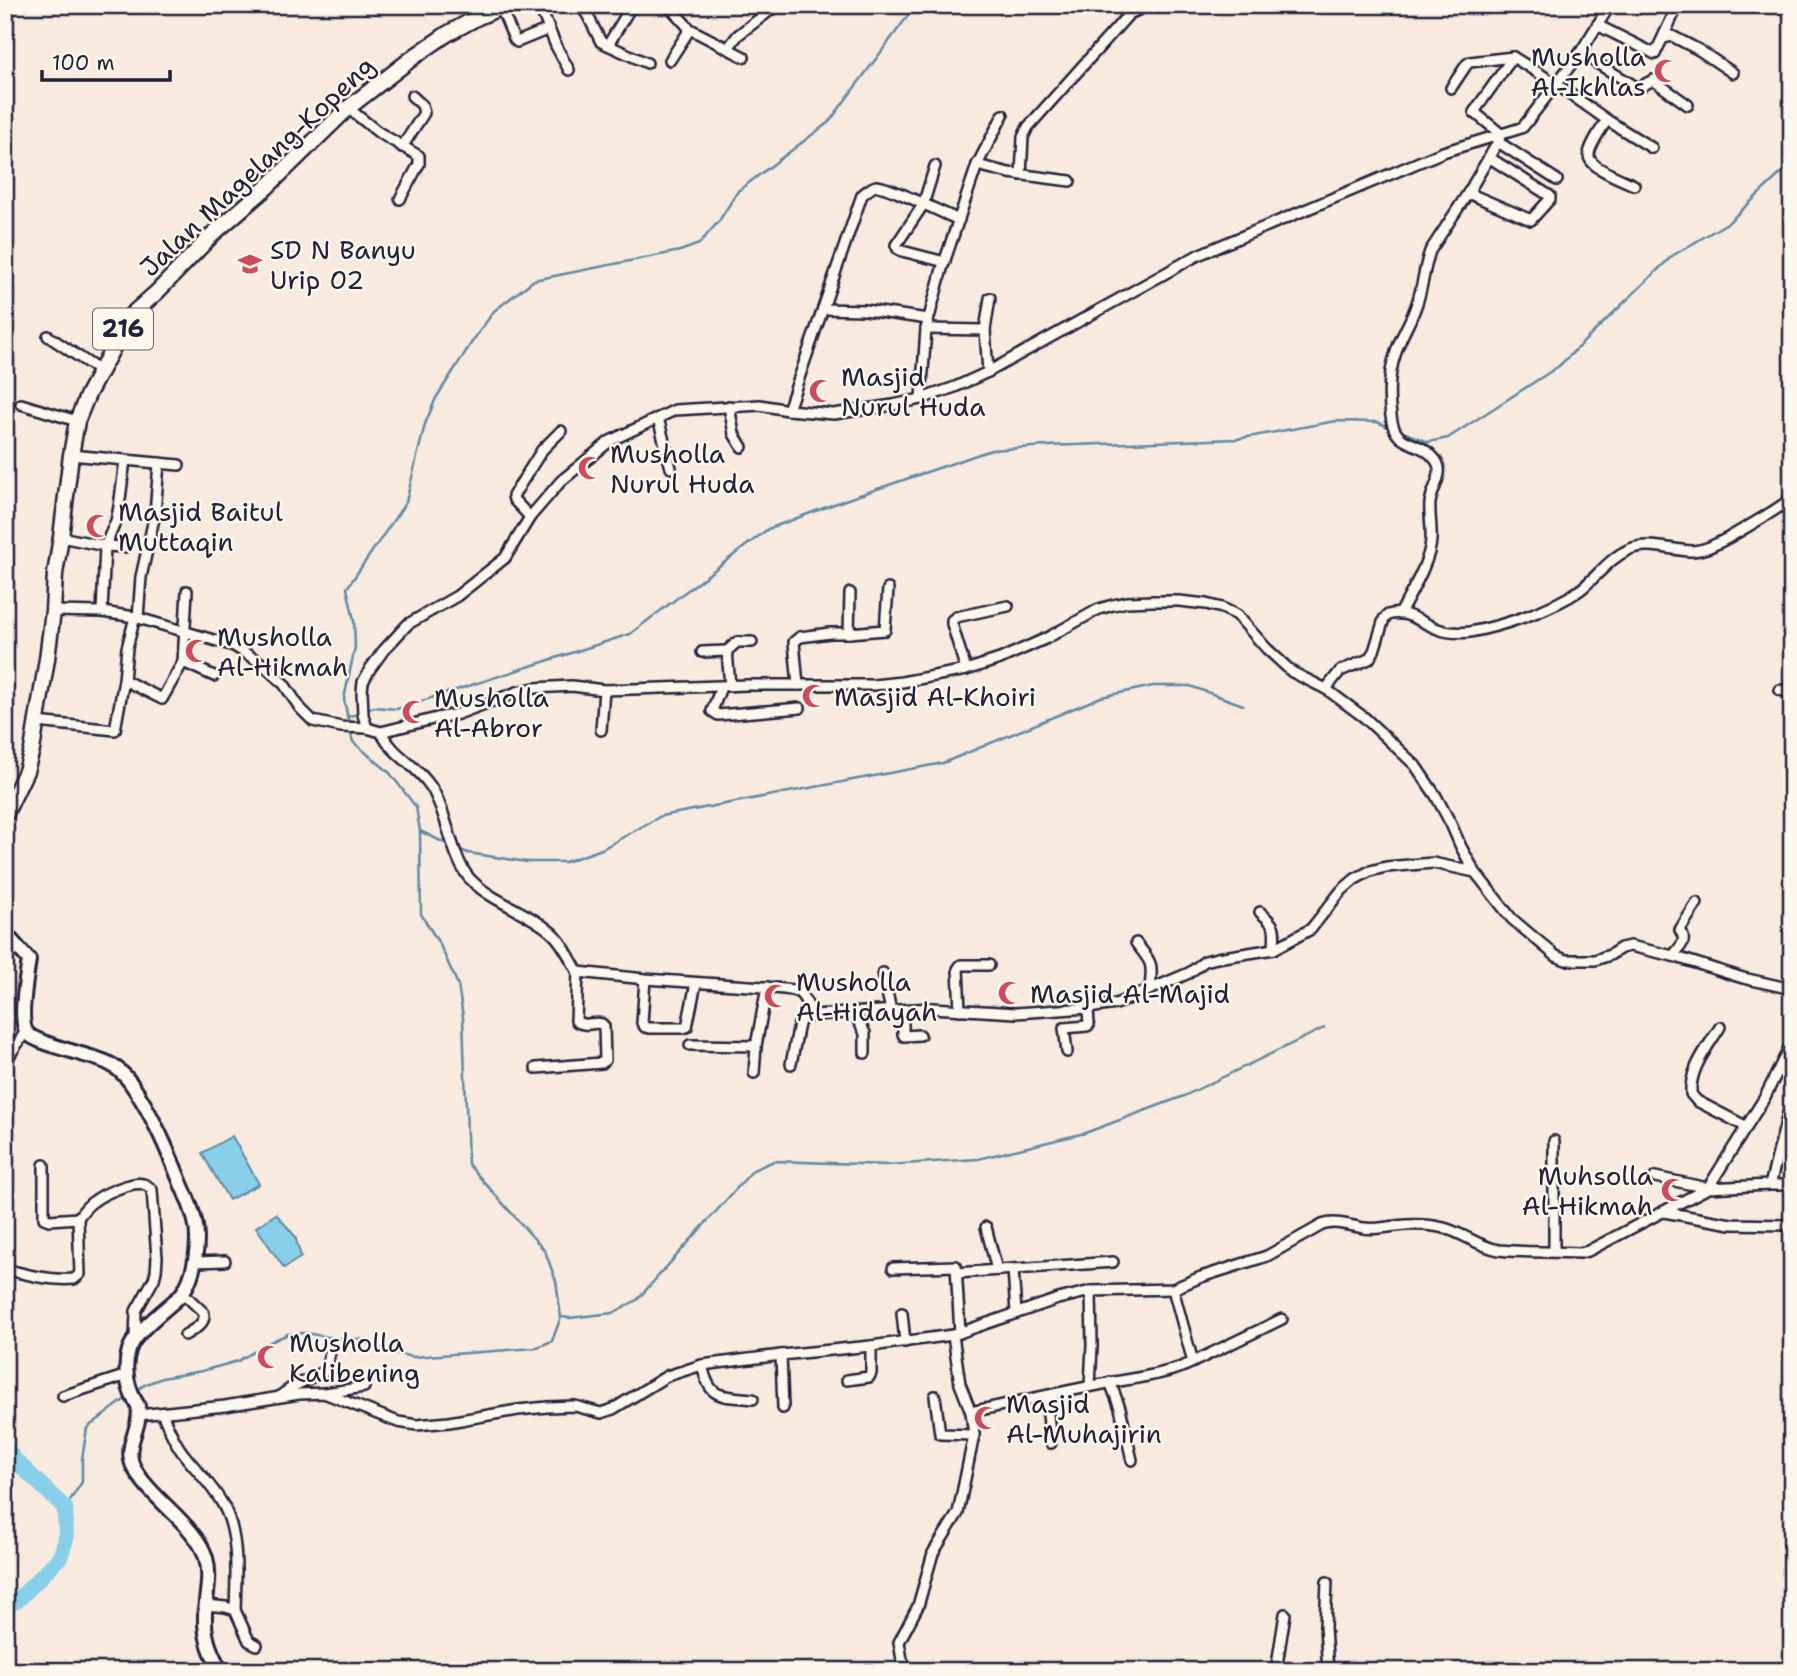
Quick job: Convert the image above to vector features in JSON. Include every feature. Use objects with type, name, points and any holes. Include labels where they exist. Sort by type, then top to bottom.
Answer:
[{"type":"main road","name":"Jalan Magelang-Kopeng","points":[[5,815],[26,771],[32,750],[77,421],[88,394],[130,316],[348,108],[447,34],[478,16],[503,6]]},
{"type":"street","points":[[539,5],[569,70]]},
{"type":"street","points":[[580,5],[601,42],[647,63]]},
{"type":"street","points":[[608,45],[632,5]]},
{"type":"street","points":[[668,5],[690,29],[744,57]]},
{"type":"street","points":[[728,48],[738,35],[774,5]]},
{"type":"street","points":[[1021,174],[1023,137],[1028,127],[1129,14],[1149,5]]},
{"type":"street","points":[[362,727],[363,682],[395,637],[408,624],[457,596],[505,558],[530,517],[561,481],[610,441],[676,410],[760,405],[834,414],[921,399],[955,387],[988,372],[1198,255],[1443,152],[1500,138],[1523,127],[1580,53],[1610,5]]},
{"type":"street","points":[[1597,25],[1655,54],[1678,5]]},
{"type":"street","points":[[503,6],[517,42],[550,29]]},
{"type":"street","points":[[670,60],[690,29]]},
{"type":"street","points":[[1663,38],[1672,36],[1733,73]]},
{"type":"street","points":[[1580,53],[1638,88],[1653,79],[1688,105]]},
{"type":"street","points":[[1513,57],[1474,112],[1500,138],[1557,180]]},
{"type":"street","points":[[1451,88],[1470,62],[1513,57],[1652,148]]},
{"type":"street","points":[[402,147],[424,113],[422,106],[412,96]]},
{"type":"street","points":[[348,108],[378,132],[418,154],[419,164],[400,199]]},
{"type":"street","points":[[921,399],[927,324],[977,165],[1003,115]]},
{"type":"street","points":[[1607,120],[1589,152],[1589,159],[1594,165],[1634,186]]},
{"type":"street","points":[[1400,614],[1432,541],[1430,501],[1440,469],[1437,460],[1429,452],[1401,439],[1396,433],[1391,418],[1390,397],[1393,363],[1396,350],[1415,310],[1430,251],[1500,138]]},
{"type":"street","points":[[1468,193],[1531,220],[1550,199],[1550,196],[1490,158]]},
{"type":"street","points":[[977,165],[1070,181]]},
{"type":"street","points":[[935,166],[923,205],[896,245],[898,249],[945,262]]},
{"type":"street","points":[[788,410],[862,195],[873,186],[879,186],[959,220]]},
{"type":"street","points":[[988,372],[985,330],[990,298]]},
{"type":"street","points":[[823,309],[865,310],[927,324],[985,330]]},
{"type":"street","points":[[48,336],[100,371]]},
{"type":"street","points":[[22,404],[77,421]]},
{"type":"street","points":[[729,406],[734,434],[742,447]]},
{"type":"street","points":[[658,418],[671,468]]},
{"type":"street","points":[[530,517],[513,496],[542,450],[561,430]]},
{"type":"street","points":[[71,455],[179,465]]},
{"type":"street","points":[[102,612],[105,546],[116,521],[125,460]]},
{"type":"street","points":[[37,722],[115,730],[127,648],[136,617],[141,577],[155,514],[159,463]]},
{"type":"street","points":[[1326,689],[1340,671],[1369,659],[1384,619],[1392,614],[1422,620],[1438,629],[1458,633],[1525,617],[1557,604],[1581,589],[1605,566],[1634,547],[1696,551],[1710,548],[1746,529],[1792,498]]},
{"type":"street","points":[[61,537],[125,547]]},
{"type":"street","points":[[798,685],[794,642],[796,639],[830,633],[886,630],[888,589]]},
{"type":"street","points":[[124,680],[162,699],[183,662],[187,591]]},
{"type":"street","points":[[849,633],[850,593]]},
{"type":"street","points":[[52,611],[102,612],[136,617],[234,646],[261,663],[284,684],[300,708],[313,721],[381,732],[458,714],[534,688],[572,686],[604,690],[874,685],[967,670],[1000,659],[1106,607],[1127,602],[1179,601],[1206,604],[1237,615],[1266,648],[1292,671],[1326,689],[1365,718],[1415,765],[1436,796],[1475,872],[1513,919],[1556,956],[1566,960],[1595,960],[1630,946],[1792,989]]},
{"type":"street","points":[[967,670],[952,620],[1008,606]]},
{"type":"street","points":[[702,652],[727,651],[737,642],[752,642]]},
{"type":"street","points":[[727,651],[725,687],[712,711],[718,715],[800,708]]},
{"type":"street","points":[[183,662],[214,676]]},
{"type":"street","points":[[601,730],[604,690]]},
{"type":"street","points":[[1780,690],[1792,694]]},
{"type":"street","points":[[381,732],[388,745],[419,772],[430,786],[440,803],[457,855],[469,878],[488,894],[555,935],[578,972],[576,1021],[583,1025],[602,1024],[604,1027],[605,1060],[601,1063],[536,1068]]},
{"type":"street","points":[[791,1064],[799,1024],[801,1020],[813,1015],[932,1009],[1016,1013],[1116,1004],[1189,972],[1205,961],[1273,949],[1311,929],[1341,891],[1355,878],[1370,871],[1433,863],[1475,872]]},
{"type":"street","points":[[1672,956],[1684,941],[1680,930],[1697,903]]},
{"type":"street","points":[[1260,912],[1273,924],[1273,949]]},
{"type":"street","points":[[5,933],[29,960],[22,1021],[26,1031],[58,1047],[107,1062],[130,1081],[163,1143],[192,1211],[198,1239],[194,1262],[183,1293],[135,1339],[129,1350],[127,1375],[136,1404],[130,1453],[133,1466],[150,1491],[170,1509],[197,1540],[206,1555],[209,1569],[204,1621],[209,1647],[221,1671]]},
{"type":"street","points":[[1136,943],[1151,961],[1150,988]]},
{"type":"street","points":[[960,1010],[958,969],[961,965],[989,965]]},
{"type":"street","points":[[578,972],[793,990],[800,993],[813,1015]]},
{"type":"street","points":[[884,972],[891,1011]]},
{"type":"street","points":[[645,979],[642,1023],[649,1028],[687,1027],[696,983]]},
{"type":"street","points":[[754,1073],[756,1046],[767,988]]},
{"type":"street","points":[[1067,1052],[1064,1027],[1087,1026],[1088,1008]]},
{"type":"street","points":[[903,1010],[904,1036],[920,1035]]},
{"type":"street","points":[[854,1013],[865,1033],[865,1053]]},
{"type":"street","points":[[1720,1027],[1693,1071],[1690,1081],[1691,1094],[1697,1101],[1746,1127]]},
{"type":"street","points":[[5,1062],[26,1031]]},
{"type":"street","points":[[324,1393],[398,1422],[417,1425],[547,1407],[575,1406],[603,1413],[667,1376],[702,1365],[957,1334],[1058,1299],[1091,1291],[1173,1289],[1267,1256],[1329,1222],[1377,1229],[1423,1224],[1447,1229],[1482,1246],[1498,1250],[1580,1253],[1708,1188],[1766,1097],[1792,1042]]},
{"type":"street","points":[[690,1045],[756,1046]]},
{"type":"street","points":[[1770,1185],[1792,1098]]},
{"type":"street","points":[[1554,1140],[1554,1251]]},
{"type":"street","points":[[44,1165],[44,1218],[78,1218]]},
{"type":"street","points":[[1655,1177],[1708,1188],[1792,1185]]},
{"type":"street","points":[[5,1269],[34,1276],[66,1280],[77,1278],[81,1269],[78,1218],[96,1199],[115,1190],[140,1183],[146,1184],[152,1190],[158,1258],[154,1279],[136,1311],[135,1339]]},
{"type":"street","points":[[1664,1212],[1731,1224],[1792,1224]]},
{"type":"street","points":[[986,1227],[997,1270]]},
{"type":"street","points":[[194,1262],[225,1261]]},
{"type":"street","points":[[957,1273],[1113,1262]]},
{"type":"street","points":[[893,1268],[956,1266],[960,1384],[971,1412],[974,1436],[958,1513],[933,1553],[922,1595],[911,1622],[900,1638],[899,1648],[907,1668]]},
{"type":"street","points":[[1013,1269],[1016,1313]]},
{"type":"street","points":[[1173,1289],[1193,1362]]},
{"type":"street","points":[[1090,1386],[1091,1291]]},
{"type":"street","points":[[183,1293],[204,1313],[203,1323],[185,1335]]},
{"type":"street","points":[[902,1313],[905,1342]]},
{"type":"street","points":[[971,1412],[1143,1377],[1186,1365],[1282,1319]]},
{"type":"street","points":[[279,1397],[294,1386],[325,1371],[332,1345]]},
{"type":"street","points":[[847,1380],[869,1377],[871,1346]]},
{"type":"street","points":[[781,1355],[783,1408]]},
{"type":"street","points":[[702,1365],[710,1389],[718,1394],[753,1399]]},
{"type":"street","points":[[62,1396],[127,1375]]},
{"type":"street","points":[[1110,1382],[1120,1408],[1132,1460]]},
{"type":"street","points":[[136,1404],[162,1413],[364,1387]]},
{"type":"street","points":[[935,1396],[940,1434],[974,1436]]},
{"type":"street","points":[[1046,1396],[1051,1443]]},
{"type":"street","points":[[162,1413],[181,1451],[223,1505],[233,1537],[237,1570],[235,1610],[249,1642],[257,1645]]},
{"type":"street","points":[[1327,1582],[1325,1627],[1328,1671]]},
{"type":"street","points":[[206,1605],[235,1610]]},
{"type":"street","points":[[1276,1671],[1285,1614]]},
{"type":"water","points":[[232,1136],[259,1184],[229,1200],[202,1153]]},
{"type":"water","points":[[276,1214],[295,1236],[301,1257],[284,1268],[256,1227]]},
{"type":"waterway","points":[[349,724],[344,699],[355,647],[354,620],[347,588],[406,502],[425,424],[436,398],[494,311],[534,280],[680,251],[699,244],[719,221],[738,191],[829,122],[916,5]]},
{"type":"waterway","points":[[1400,431],[1428,442],[1448,438],[1559,366],[1672,256],[1729,222],[1792,163]]},
{"type":"waterway","points":[[366,710],[374,707],[397,709],[630,634],[768,529],[991,450],[1237,439],[1336,421],[1377,422],[1391,428]]},
{"type":"waterway","points":[[458,849],[527,862],[565,862],[602,849],[661,816],[943,763],[1101,697],[1153,686],[1190,686],[1243,705]]},
{"type":"waterway","points":[[347,717],[360,713]]},
{"type":"waterway","points":[[136,1391],[162,1378],[238,1361],[288,1334],[305,1333],[360,1339],[394,1353],[413,1357],[535,1348],[552,1341],[561,1317],[556,1281],[545,1251],[468,1164],[463,1017],[458,985],[440,945],[421,914],[420,831],[416,807],[389,772],[353,742],[350,731]]},
{"type":"waterway","points":[[420,831],[449,845]]},
{"type":"waterway","points":[[561,1317],[613,1313],[637,1300],[753,1170],[774,1161],[888,1165],[978,1159],[1085,1133],[1184,1096],[1324,1028]]},
{"type":"waterway","points":[[65,1508],[82,1482],[82,1459],[87,1428],[128,1397]]},
{"type":"waterway","points":[[5,1448],[65,1508],[66,1539],[60,1557],[18,1600],[5,1606]]},
{"type":"place","name":"Musholla Al-Ikhlas","points":[[1666,71]]},
{"type":"place","name":"SD N Banyu Urip 02","points":[[250,264]]},
{"type":"place","name":"Masjid Nurul Huda","points":[[821,391]]},
{"type":"place","name":"Musholla Nurul Huda","points":[[590,468]]},
{"type":"place","name":"Masjid Baitul Muttaqin","points":[[98,526]]},
{"type":"place","name":"Musholla Al-Hikmah","points":[[197,651]]},
{"type":"place","name":"Masjid Al-Khoiri","points":[[814,696]]},
{"type":"place","name":"Musholla Al-Abror","points":[[414,712]]},
{"type":"place","name":"Masjid Al-Majid","points":[[1010,993]]},
{"type":"place","name":"Musholla Al-Hidayah","points":[[776,996]]},
{"type":"place","name":"Muhsolla Al-Hikmah","points":[[1673,1190]]},
{"type":"place","name":"Musholla Kalibening","points":[[269,1357]]},
{"type":"place","name":"Masjid Al-Muhajirin","points":[[986,1418]]}]
